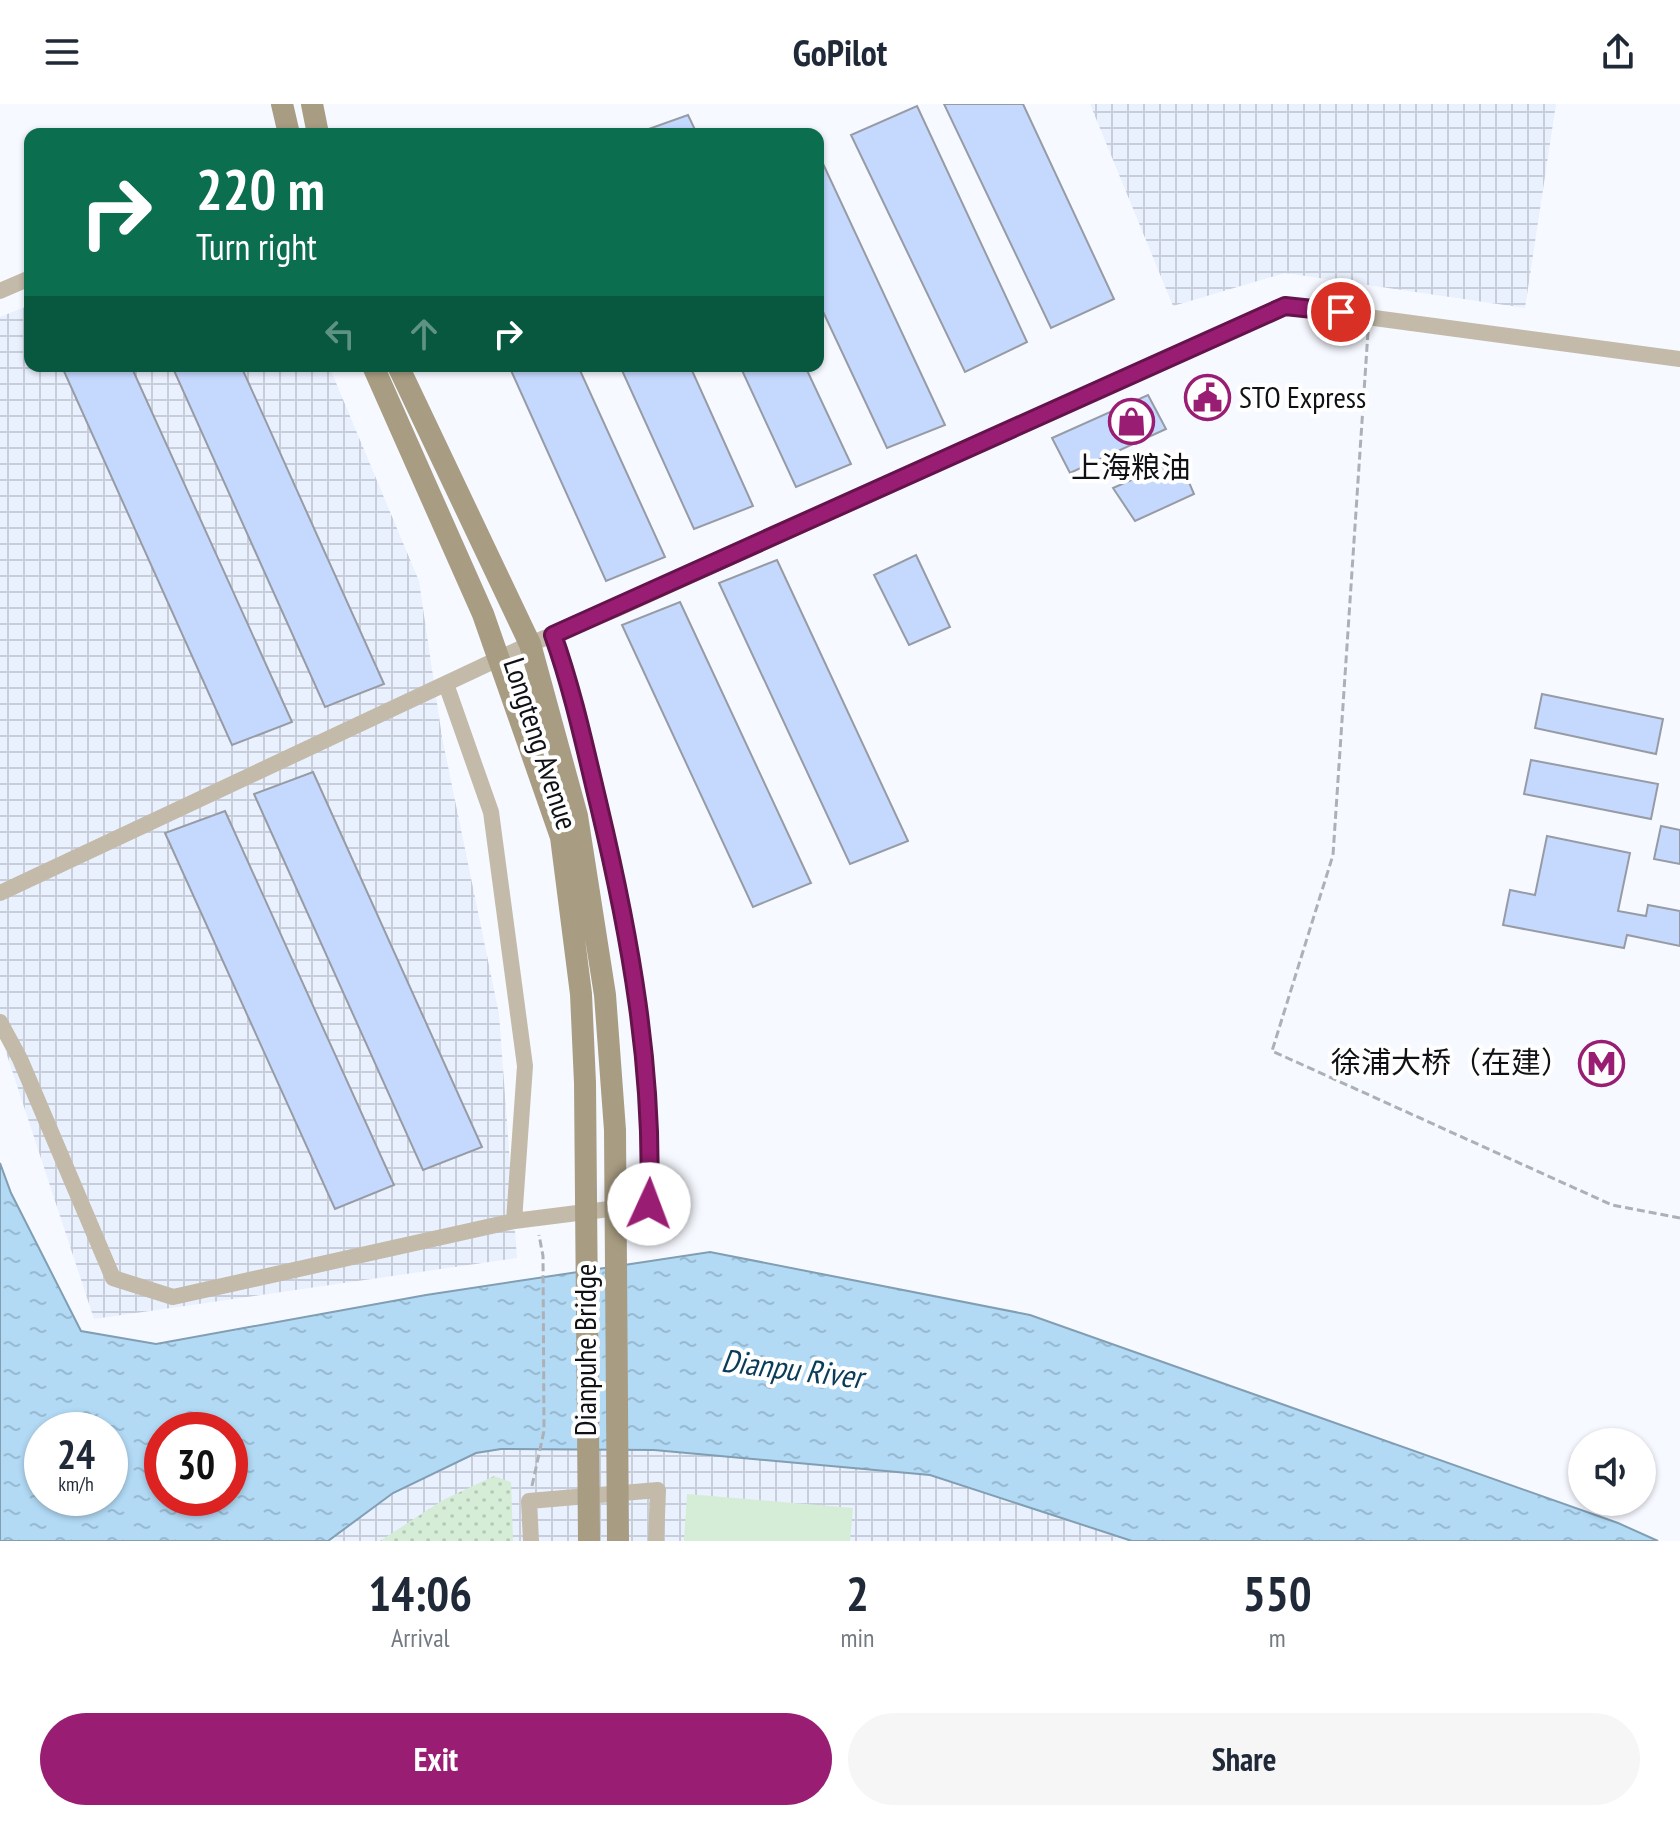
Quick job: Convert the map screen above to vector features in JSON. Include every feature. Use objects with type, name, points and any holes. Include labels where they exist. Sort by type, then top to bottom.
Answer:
[{"type":"main road","points":[[282,104],[288,128]]},
{"type":"main road","points":[[312,104],[317,128]]},
{"type":"main road","name":"Longteng Avenue","points":[[376,372],[483,614],[561,837],[581,994],[585,1160]]},
{"type":"main road","name":"Longteng Avenue","points":[[401,372],[530,644],[577,816],[605,995],[615,1160]]},
{"type":"main road","name":"Dianpuhe Bridge","points":[[585,1160],[589,1541]]},
{"type":"main road","name":"Dianpuhe Bridge","points":[[615,1160],[618,1541]]},
{"type":"street","points":[[0,291],[24,281]]},
{"type":"street","points":[[0,893],[530,644],[1285,306],[1680,359]]},
{"type":"street","points":[[0,1022],[20,1059],[113,1278],[173,1297],[514,1221],[649,1204],[652,1132],[629,935],[571,687],[553,635]]},
{"type":"street","points":[[446,684],[491,812],[523,1050],[514,1221]]},
{"type":"street","points":[[531,1541],[529,1501],[658,1490],[656,1541]]},
{"type":"path","points":[[1369,316],[1333,855],[1272,1051],[1612,1205],[1680,1218]]},
{"type":"path","points":[[529,1501],[544,1431],[543,1256],[535,1219]]},
{"type":"shaded area","points":[[1090,104],[1556,104],[1525,308],[1285,273],[1173,306]]},
{"type":"shaded area","points":[[24,307],[24,372],[332,372],[419,581],[442,737],[499,1014],[517,1258],[94,1319],[0,1034],[0,317]]},
{"type":"shaded area","points":[[501,1449],[654,1450],[930,1475],[1132,1541],[328,1541],[393,1493],[476,1453]]},
{"type":"green space","points":[[494,1476],[511,1482],[513,1541],[380,1541],[443,1500]]},
{"type":"green space","points":[[687,1494],[853,1508],[850,1541],[684,1541]]},
{"type":"water","name":"Dianpu River","points":[[0,1163],[11,1193],[81,1331],[156,1344],[426,1295],[710,1252],[1030,1315],[1568,1505],[1568,1516],[1598,1516],[1658,1541],[1132,1541],[930,1475],[654,1450],[501,1449],[476,1453],[393,1493],[328,1541],[0,1541]]},
{"type":"building","points":[[944,104],[1023,104],[1114,299],[1051,328]]},
{"type":"building","points":[[917,106],[1027,342],[965,372],[851,135]]},
{"type":"building","points":[[688,115],[694,128],[651,128]]},
{"type":"building","points":[[824,166],[945,425],[887,448],[824,314]]},
{"type":"building","points":[[64,372],[134,372],[292,722],[232,745]]},
{"type":"building","points":[[175,372],[244,372],[384,684],[325,707]]},
{"type":"building","points":[[512,372],[581,372],[665,557],[606,581]]},
{"type":"building","points":[[623,372],[693,372],[753,506],[694,529]]},
{"type":"building","points":[[743,372],[808,372],[851,464],[796,487]]},
{"type":"building","points":[[1148,395],[1166,429],[1070,473],[1052,438]]},
{"type":"building","points":[[1179,459],[1194,494],[1135,521],[1113,488]]},
{"type":"building","points":[[916,555],[950,627],[909,645],[874,575]]},
{"type":"building","points":[[777,560],[908,841],[850,864],[719,583]]},
{"type":"building","points":[[680,602],[811,883],[753,907],[622,625]]},
{"type":"building","points":[[1542,694],[1663,719],[1656,754],[1535,728]]},
{"type":"building","points":[[1531,760],[1658,784],[1651,819],[1524,794]]},
{"type":"building","points":[[313,772],[482,1147],[423,1170],[254,794]]},
{"type":"building","points":[[225,811],[394,1185],[335,1209],[165,833]]},
{"type":"building","points":[[1661,826],[1680,830],[1680,864],[1654,859]]},
{"type":"building","points":[[1547,836],[1630,853],[1618,911],[1646,916],[1648,905],[1680,911],[1680,946],[1627,935],[1624,948],[1503,925],[1510,890],[1535,895]]},
{"type":"place","name":"STO Express","points":[[1208,398]]},
{"type":"place","name":"上海粮油","points":[[1131,422]]},
{"type":"place","name":"徐浦大桥（在建）","points":[[1602,1063]]},
{"type":"route","points":[[649,1204],[652,1132],[629,935],[571,687],[553,635],[619,608],[1285,306],[1341,312]]}]
